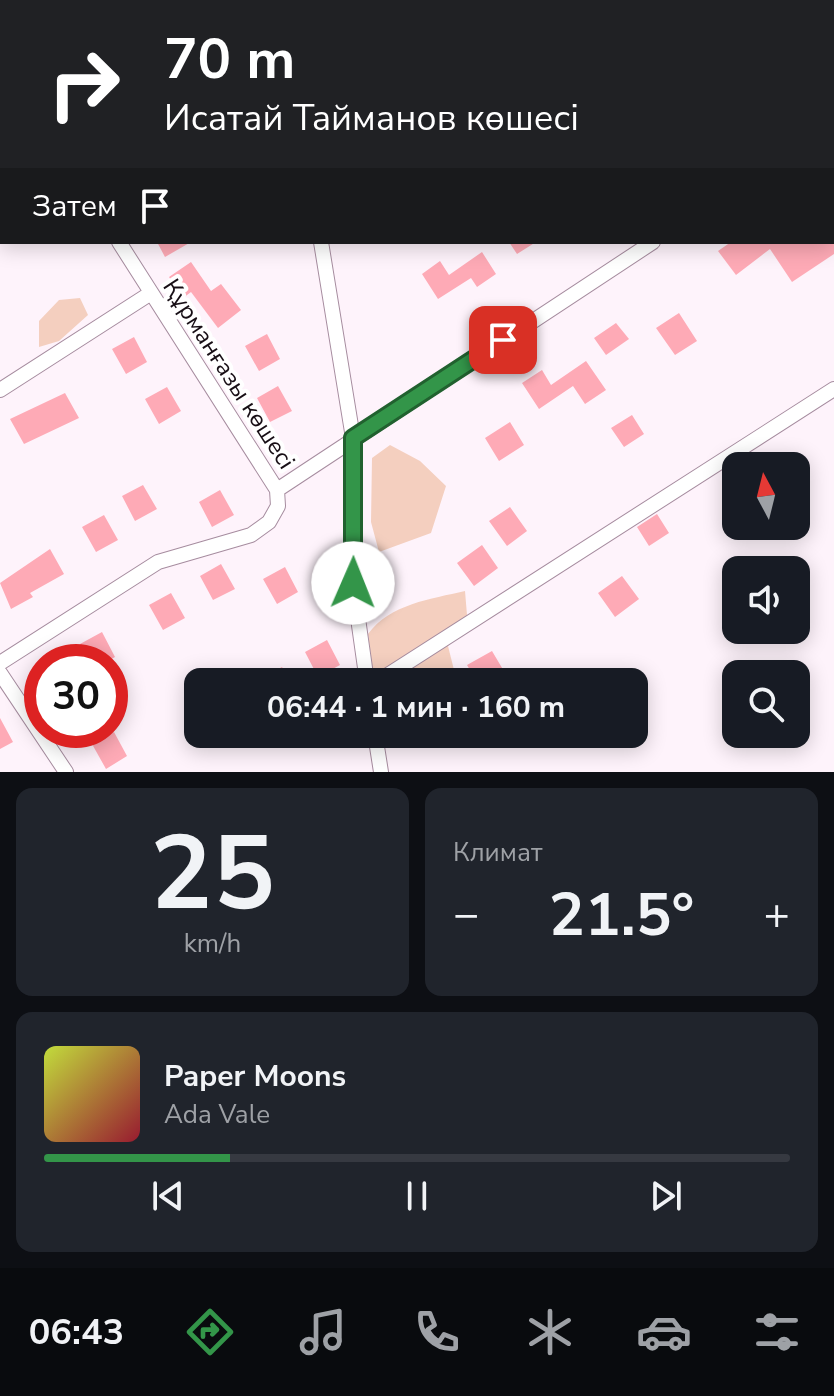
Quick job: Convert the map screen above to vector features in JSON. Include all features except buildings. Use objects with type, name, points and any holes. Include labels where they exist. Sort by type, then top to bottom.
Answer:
[{"type":"street","name":"Құрманғазы көшесі","points":[[120,244],[277,490]]},
{"type":"street","points":[[321,244],[353,438],[353,583],[365,668]]},
{"type":"street","points":[[0,663],[158,562],[251,535],[269,522],[278,506],[277,490],[650,244]]},
{"type":"street","points":[[0,390],[151,293]]},
{"type":"street","points":[[399,668],[834,389]]},
{"type":"street","points":[[0,673],[66,772]]},
{"type":"street","points":[[377,748],[381,772]]},
{"type":"shaded area","points":[[80,298],[88,315],[59,341],[39,347],[39,321],[59,300]]},
{"type":"shaded area","points":[[390,445],[420,461],[446,486],[431,533],[379,552],[371,522],[372,458]]},
{"type":"shaded area","points":[[465,591],[468,627],[448,646],[454,668],[372,668],[368,634],[399,609]]},
{"type":"route","points":[[353,583],[353,438],[503,340]]}]
